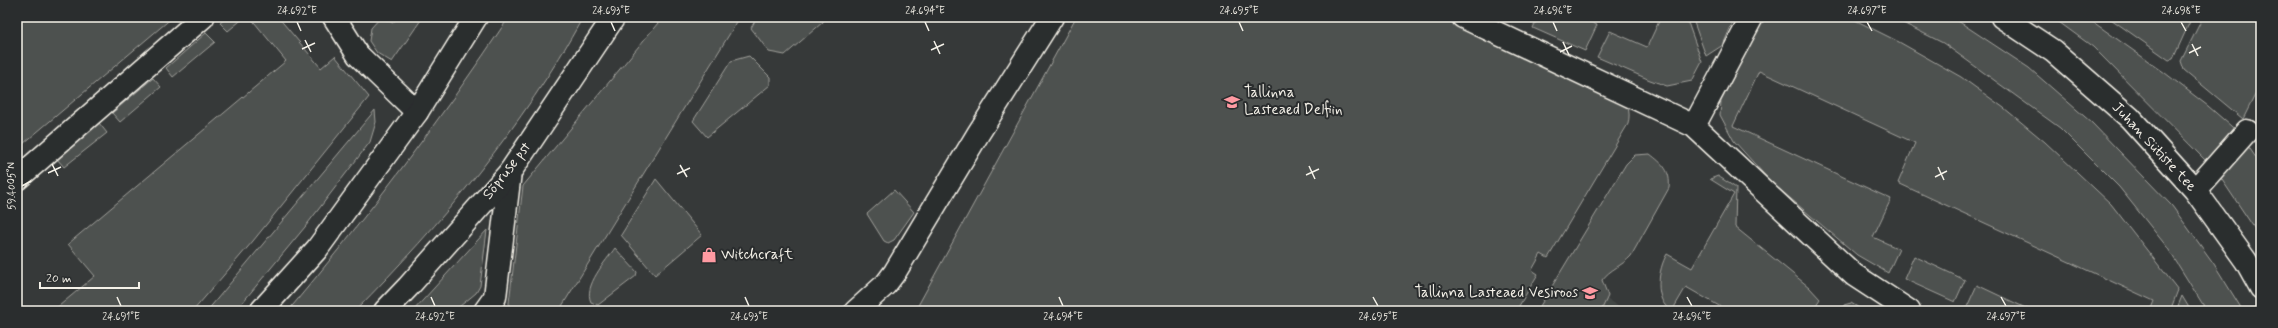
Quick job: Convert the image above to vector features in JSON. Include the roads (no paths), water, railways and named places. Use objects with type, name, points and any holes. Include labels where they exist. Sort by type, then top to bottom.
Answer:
[{"type":"street","points":[[17,179],[203,17]]},
{"type":"street","points":[[334,17],[358,55],[417,112]]},
{"type":"street","points":[[261,311],[317,249],[417,112],[476,17]]},
{"type":"street","name":"Sõpruse pst","points":[[384,311],[408,287],[510,172],[614,17]]},
{"type":"street","points":[[856,311],[886,284],[895,272],[978,134],[1052,17]]},
{"type":"street","points":[[1463,17],[1694,126],[1854,276],[1909,311]]},
{"type":"street","points":[[1694,126],[1752,17]]},
{"type":"street","name":"Juhan Sütiste tee","points":[[2002,17],[2053,51],[2130,118],[2195,190],[2246,261],[2261,288]]},
{"type":"street","points":[[2195,190],[2247,131]]},
{"type":"street","points":[[485,311],[495,297],[510,172]]},
{"type":"place","name":"Tallinna Lasteaed Delfiin","points":[[1232,102]]},
{"type":"place","name":"Witchcraft","points":[[709,255]]},
{"type":"place","name":"Tallinna Lasteaed Vesiroos","points":[[1590,293]]}]
